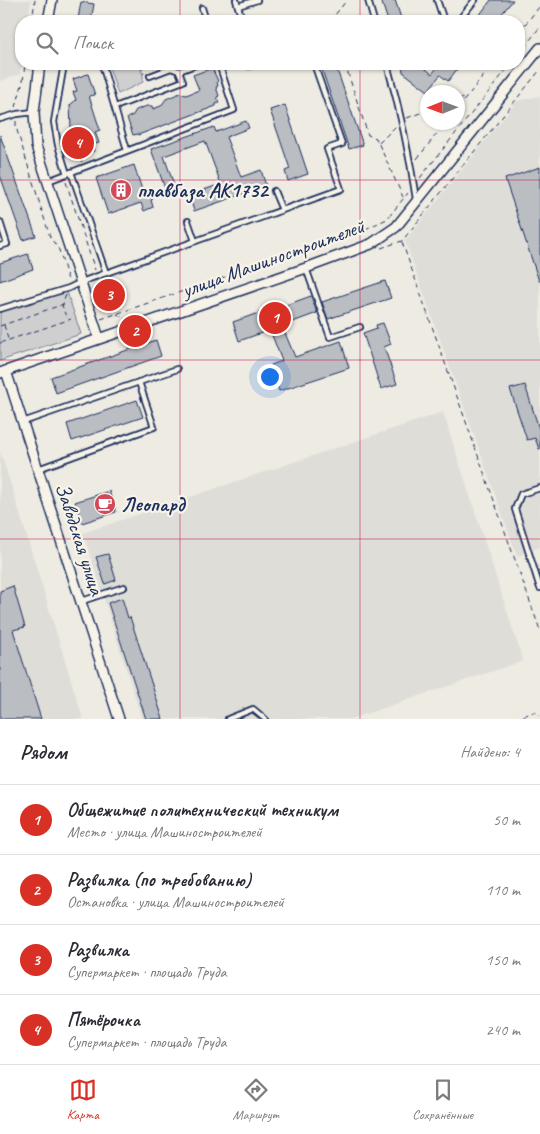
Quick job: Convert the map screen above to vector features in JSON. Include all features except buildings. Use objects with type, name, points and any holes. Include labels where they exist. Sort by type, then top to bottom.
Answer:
[{"type":"street","points":[[49,15],[52,0]]},
{"type":"street","name":"улица Машиностроителей","points":[[525,67],[540,48]]},
{"type":"street","points":[[39,70],[34,112],[36,146],[99,338]]},
{"type":"street","name":"улица Машиностроителей","points":[[3,372],[306,268],[370,244],[396,227],[522,70]]},
{"type":"street","name":"Заводская улица","points":[[3,372],[23,422],[119,719]]},
{"type":"lane","points":[[236,0],[241,15]]},
{"type":"lane","points":[[238,6],[257,0]]},
{"type":"lane","points":[[368,0],[372,15]]},
{"type":"lane","points":[[437,0],[442,15]]},
{"type":"lane","points":[[463,15],[475,0]]},
{"type":"lane","points":[[202,8],[204,15]]},
{"type":"lane","points":[[63,70],[54,122],[58,145],[67,174],[106,273]]},
{"type":"lane","points":[[104,70],[127,150]]},
{"type":"lane","points":[[150,76],[166,70]]},
{"type":"lane","points":[[48,181],[234,110],[221,70]]},
{"type":"lane","points":[[0,309],[69,288],[97,276],[341,189],[327,149],[342,144],[316,70]]},
{"type":"lane","points":[[389,70],[401,114],[412,165],[417,201]]},
{"type":"lane","points":[[114,107],[183,81],[179,71]]},
{"type":"lane","points":[[0,119],[34,112]]},
{"type":"lane","points":[[274,191],[282,210]]},
{"type":"lane","points":[[188,221],[195,241]]},
{"type":"lane","points":[[0,222],[8,244],[0,246]]},
{"type":"lane","points":[[306,268],[330,337],[360,327]]},
{"type":"lane","points":[[23,422],[177,369]]},
{"type":"lane","points":[[38,469],[154,427],[139,382]]},
{"type":"lane","points":[[540,488],[521,494],[515,509],[540,588]]},
{"type":"lane","points":[[82,601],[124,587]]},
{"type":"lane","points":[[228,719],[253,709],[265,719]]},
{"type":"path","points":[[33,15],[35,0]]},
{"type":"path","points":[[335,15],[346,0]]},
{"type":"path","points":[[525,25],[540,6]]},
{"type":"path","points":[[525,46],[540,27]]},
{"type":"path","points":[[24,70],[16,104],[16,128],[50,237],[59,250],[70,285],[63,304],[67,320]]},
{"type":"path","points":[[347,70],[368,135],[376,138],[403,198]]},
{"type":"path","points":[[465,99],[488,70]]},
{"type":"path","points":[[94,322],[360,231],[386,219],[506,70]]},
{"type":"path","points":[[540,70],[402,241],[540,630]]},
{"type":"path","points":[[412,165],[440,130]]},
{"type":"path","points":[[67,174],[97,276]]},
{"type":"path","points":[[0,326],[63,304]]},
{"type":"path","points":[[0,343],[71,319]]},
{"type":"path","points":[[4,324],[9,340]]},
{"type":"path","points":[[515,719],[534,712],[540,716]]},
{"type":"shaded area","points":[[0,0],[31,0],[29,15],[15,15],[15,70],[21,70],[20,74],[0,81]]},
{"type":"shaded area","points":[[110,70],[141,70],[143,82],[118,94]]},
{"type":"shaded area","points":[[540,96],[540,547],[517,556],[405,241],[517,101]]},
{"type":"shaded area","points":[[66,289],[81,334],[0,361],[0,312]]},
{"type":"shaded area","points":[[443,412],[523,661],[351,719],[142,719],[83,533]]},
{"type":"shaded area","points":[[0,452],[6,469],[83,719],[0,719]]},
{"type":"place","name":"Пятёрочка","points":[[78,143]]},
{"type":"place","name":"плавбаза АК1732","points":[[121,190]]},
{"type":"place","name":"Развилка","points":[[109,295]]},
{"type":"place","name":"Общежитие политехнический техникум","points":[[275,318]]},
{"type":"place","name":"Развилка (по требованию)","points":[[135,331]]},
{"type":"place","name":"Леопард","points":[[105,504]]}]
